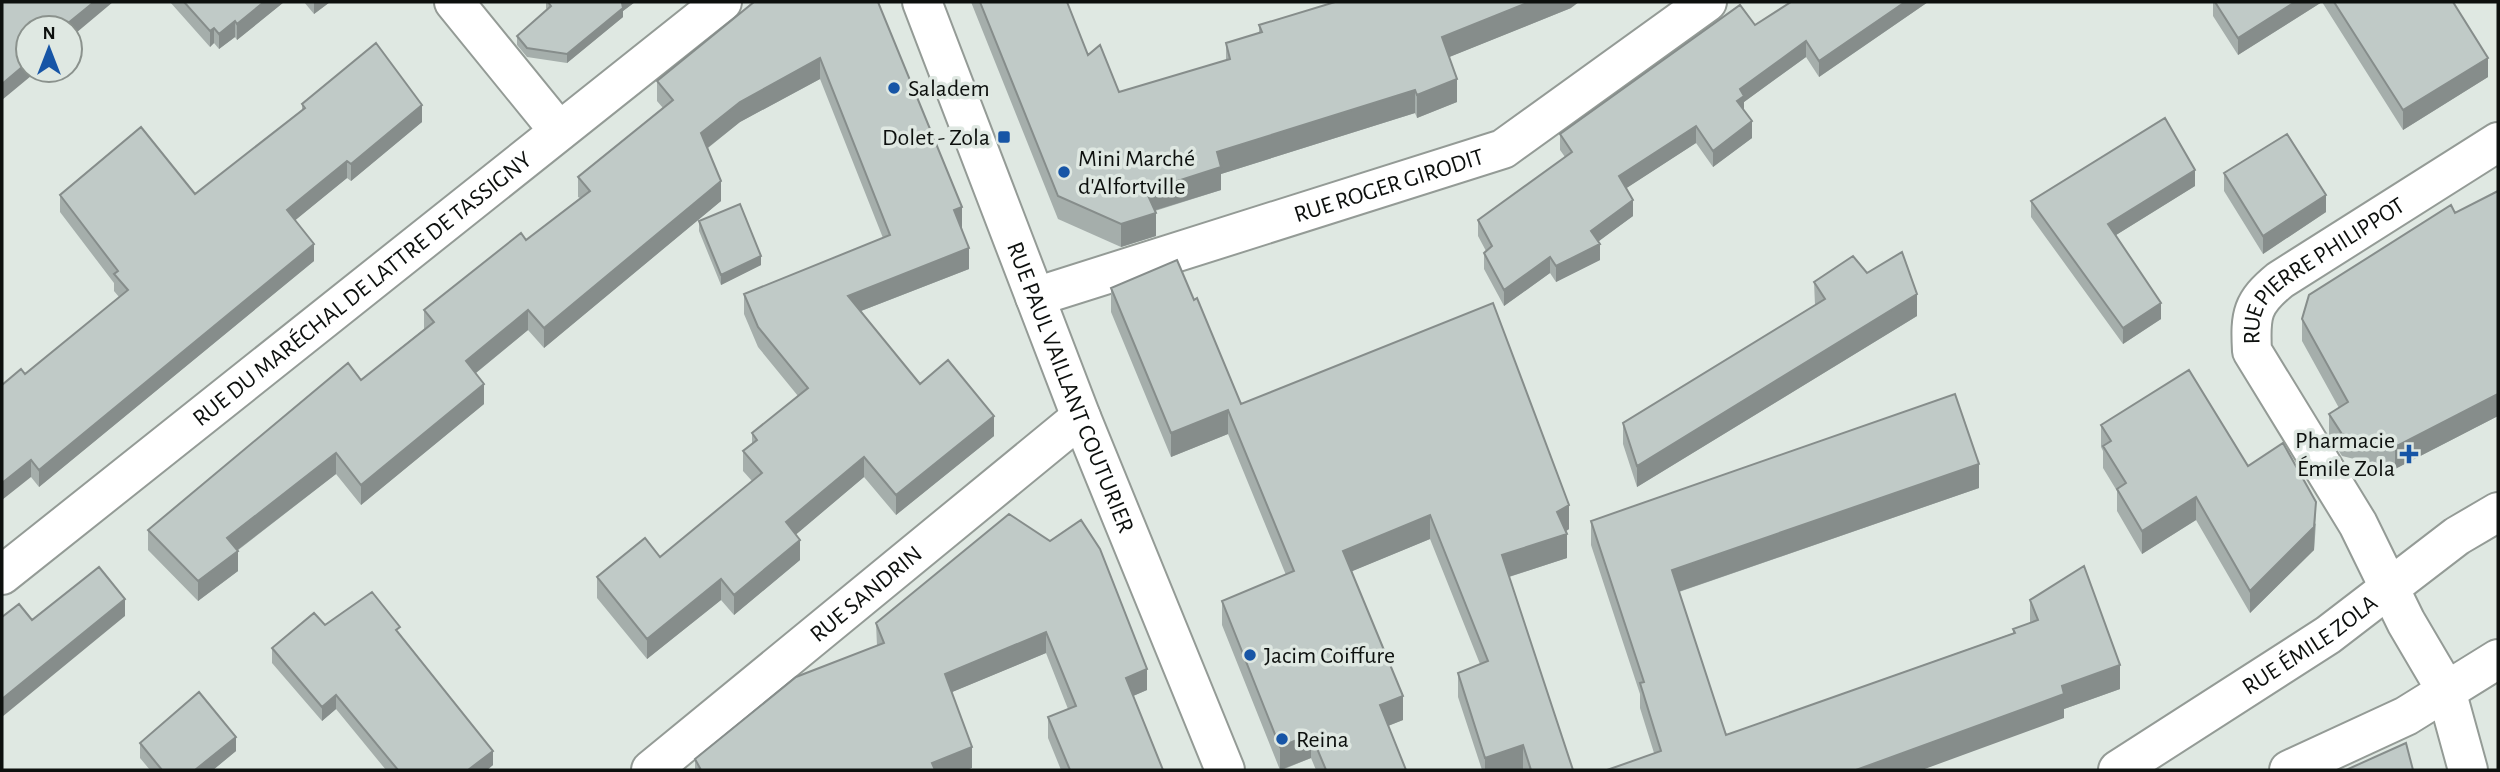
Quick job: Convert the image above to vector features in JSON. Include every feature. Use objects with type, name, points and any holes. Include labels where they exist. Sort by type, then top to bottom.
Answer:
[{"type":"street","points":[[454,2],[559,131]]},
{"type":"street","name":"RUE DU MARÉCHAL DE LATTRE DE TASSIGNY","points":[[2,575],[722,2]]},
{"type":"street","name":"RUE PAUL VAILLANT COUTURIER","points":[[922,2],[1081,417],[1225,770]]},
{"type":"street","name":"RUE ROGER GIRODIT","points":[[1035,297],[1503,149],[1707,2]]},
{"type":"street","name":"RUE PIERRE PHILIPPOT","points":[[2468,770],[2446,690],[2358,524],[2252,351],[2250,322],[2259,297],[2280,280],[2498,142]]},
{"type":"street","name":"RUE SANDRIN","points":[[651,770],[1081,417]]},
{"type":"street","name":"RUE ÉMILE ZOLA","points":[[2118,770],[2328,635],[2457,536],[2498,513]]},
{"type":"street","points":[[2289,770],[2406,716],[2498,659]]},
{"type":"building","points":[[2,2],[94,2],[79,14],[14,14],[14,74],[2,84]]},
{"type":"building","points":[[184,2],[264,2],[237,24],[235,21],[219,34],[214,28],[210,31]]},
{"type":"building","points":[[548,2],[623,2],[623,8],[567,54],[527,48],[517,36],[551,6]]},
{"type":"building","points":[[754,2],[878,2],[962,207],[954,210],[969,248],[848,296],[920,384],[948,360],[994,416],[896,495],[864,457],[786,522],[800,540],[734,595],[721,579],[647,639],[597,577],[645,538],[660,557],[762,473],[743,451],[757,440],[752,433],[808,388],[758,327],[744,294],[890,235],[820,58],[740,102],[701,133],[721,181],[544,328],[528,310],[466,361],[484,384],[361,485],[336,453],[227,538],[238,551],[198,581],[148,530],[348,363],[361,380],[434,322],[424,310],[521,233],[526,240],[590,191],[578,177],[673,100],[657,81]]},
{"type":"building","points":[[980,2],[1067,2],[1088,55],[1100,45],[1119,92],[1230,59],[1226,43],[1262,32],[1259,25],[1335,2],[1529,2],[1442,37],[1457,79],[1417,95],[1415,90],[1217,152],[1221,167],[1146,191],[1156,213],[1121,224],[1058,196]]},
{"type":"building","points":[[1791,2],[1905,2],[1819,61],[1806,41],[1740,89],[1744,96],[1737,101],[1752,121],[1713,151],[1696,126],[1619,176],[1633,200],[1591,231],[1600,244],[1556,266],[1550,257],[1504,290],[1484,253],[1492,246],[1478,220],[1572,152],[1560,134],[1740,5],[1755,25]]},
{"type":"building","points":[[2215,2],[2295,2],[2238,38]]},
{"type":"building","points":[[2334,2],[2453,2],[2488,58],[2403,110]]},
{"type":"building","points":[[376,43],[422,105],[351,164],[347,161],[287,210],[314,244],[39,470],[31,460],[2,483],[2,385],[21,369],[25,374],[128,290],[114,274],[118,271],[60,195],[141,127],[195,194],[305,108],[302,104]]},
{"type":"building","points":[[2165,118],[2195,170],[2108,224],[2161,303],[2123,328],[2031,201]]},
{"type":"building","points":[[2287,134],[2326,195],[2263,236],[2224,173]]},
{"type":"building","points":[[2498,191],[2498,394],[2395,447],[2342,434],[2329,414],[2348,402],[2302,319],[2309,295],[2451,205],[2455,213]]},
{"type":"building","points":[[740,204],[761,256],[721,275],[699,221]]},
{"type":"building","points":[[1902,252],[1917,294],[1637,466],[1623,423],[1825,299],[1814,282],[1853,256],[1867,273]]},
{"type":"building","points":[[1177,260],[1194,300],[1197,298],[1241,404],[1493,303],[1569,505],[1557,512],[1567,534],[1502,555],[1573,770],[1531,770],[1523,745],[1485,758],[1458,673],[1488,661],[1430,515],[1343,551],[1403,696],[1380,705],[1406,770],[1326,770],[1311,734],[1280,747],[1222,601],[1294,571],[1228,410],[1171,433],[1111,288]]},
{"type":"building","points":[[2189,370],[2248,466],[2283,443],[2316,502],[2314,527],[2250,591],[2196,497],[2142,531],[2117,489],[2126,483],[2103,446],[2111,441],[2101,425]]},
{"type":"building","points":[[1955,394],[1979,464],[1672,570],[1726,735],[2015,633],[2013,629],[2038,620],[2030,600],[2084,566],[2120,665],[2062,686],[2064,694],[1856,770],[1607,770],[1661,751],[1640,683],[1644,682],[1591,521]]},
{"type":"building","points":[[1009,514],[1050,541],[1081,520],[1100,549],[1147,669],[1126,678],[1163,770],[1070,770],[1048,717],[1076,706],[1046,632],[945,674],[972,747],[932,763],[935,770],[701,770],[695,759],[796,677],[884,643],[876,623]]},
{"type":"building","points":[[99,567],[125,599],[2,699],[2,617],[19,604],[32,620]]},
{"type":"building","points":[[372,592],[400,627],[396,630],[493,751],[468,770],[398,770],[336,695],[322,707],[272,648],[314,613],[325,625]]},
{"type":"building","points":[[199,692],[236,737],[195,770],[162,770],[140,743]]},
{"type":"building","points":[[2406,743],[2413,770],[2346,770]]},
{"type":"place","name":"Saladem","points":[[894,88]]},
{"type":"place","name":"Dolet - Zola","points":[[1004,137]]},
{"type":"place","name":"Mini Marché d'Alfortville","points":[[1064,172]]},
{"type":"place","name":"Pharmacie Émile Zola","points":[[2409,454]]},
{"type":"place","name":"Jacim Coiffure","points":[[1250,655]]},
{"type":"place","name":"Reina","points":[[1282,739]]}]
